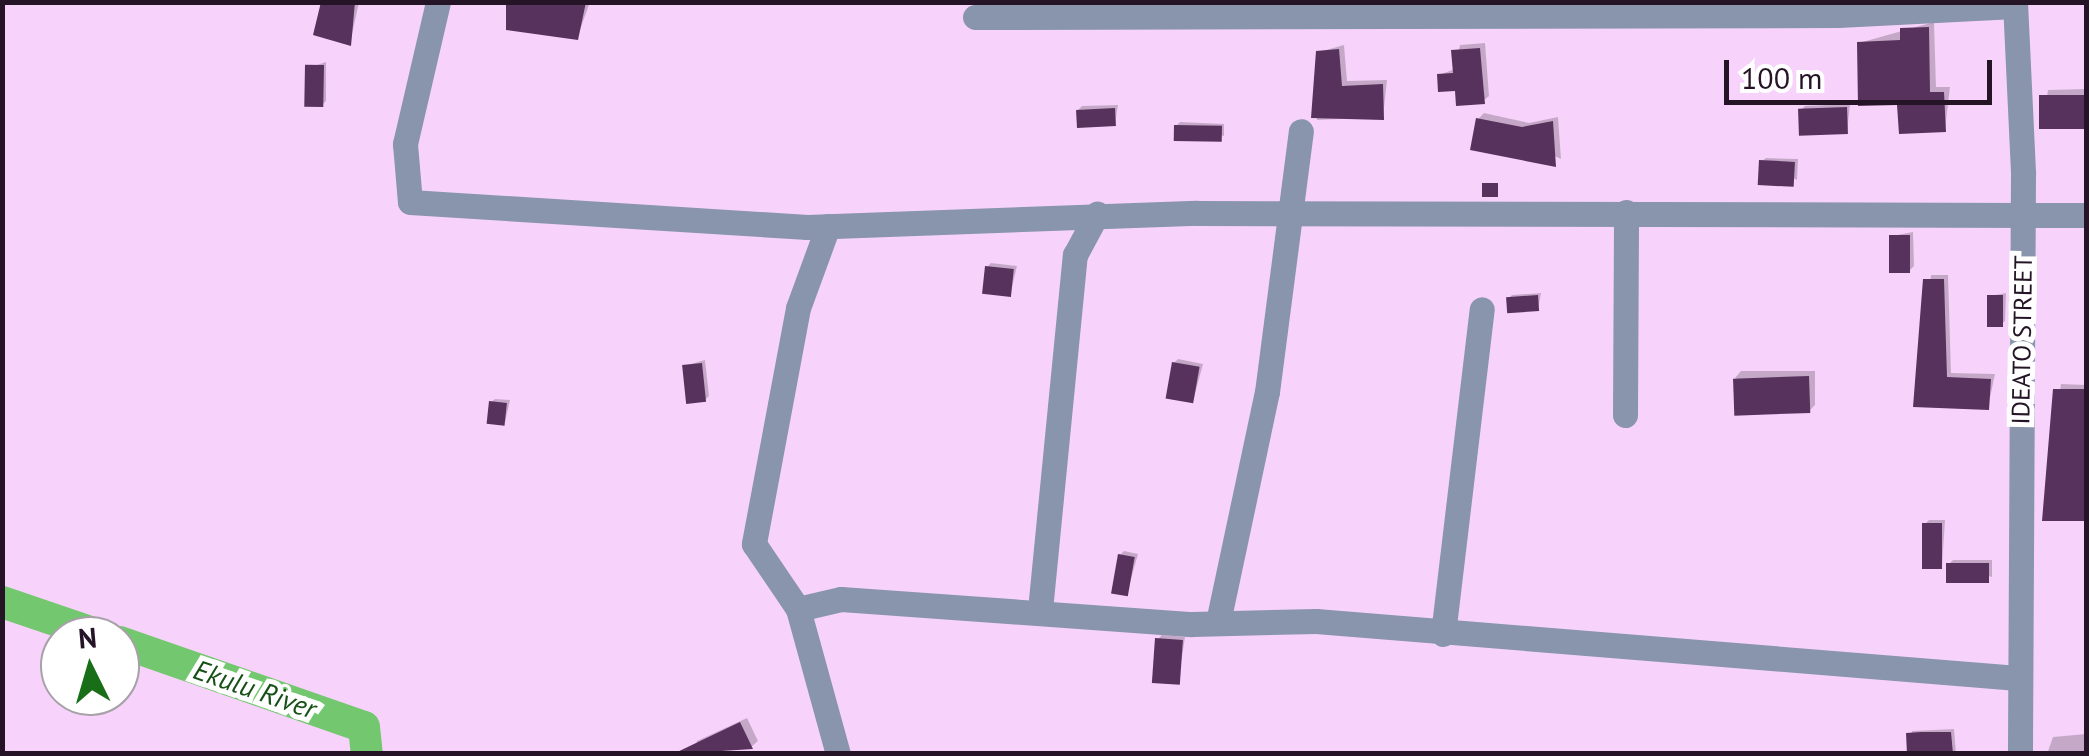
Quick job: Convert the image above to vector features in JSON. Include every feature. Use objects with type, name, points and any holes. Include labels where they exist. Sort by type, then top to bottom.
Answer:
[{"type":"street","points":[[438,2],[405,144],[410,202],[538,216],[828,226],[1098,214],[1626,212],[1822,219],[2024,211],[2086,214]]},
{"type":"street","points":[[974,17],[1281,8],[1838,15],[2015,4]]},
{"type":"street","name":"IDEATO STREET","points":[[2015,4],[2024,211],[2020,754]]},
{"type":"street","points":[[1218,622],[1267,392],[1301,131]]},
{"type":"street","points":[[1625,416],[1626,212]]},
{"type":"street","points":[[1040,610],[1075,255],[1098,214]]},
{"type":"street","points":[[828,226],[798,308],[754,544],[798,610],[838,754]]},
{"type":"street","points":[[1444,634],[1482,309]]},
{"type":"street","points":[[798,610],[841,599],[1040,610],[1444,634],[2018,678]]},
{"type":"building","points":[[321,2],[355,2],[351,46],[313,35]]},
{"type":"building","points":[[506,2],[586,2],[578,40],[506,30]]},
{"type":"building","points":[[1929,27],[1930,92],[1944,92],[1946,132],[1899,134],[1897,105],[1858,106],[1857,42],[1900,40],[1900,28]]},
{"type":"building","points":[[1480,48],[1485,104],[1456,106],[1455,91],[1438,92],[1437,74],[1453,73],[1451,50]]},
{"type":"building","points":[[1339,49],[1342,86],[1383,84],[1384,120],[1311,118],[1316,51]]},
{"type":"building","points":[[305,65],[324,65],[323,107],[304,107]]},
{"type":"building","points":[[2039,95],[2086,95],[2086,129],[2039,129]]},
{"type":"building","points":[[1847,107],[1848,134],[1799,136],[1798,109]]},
{"type":"building","points":[[1115,108],[1116,126],[1077,128],[1076,110]]},
{"type":"building","points":[[1476,118],[1522,127],[1553,121],[1556,167],[1470,150]]},
{"type":"building","points":[[1174,125],[1222,126],[1222,142],[1174,141]]},
{"type":"building","points":[[1759,160],[1795,162],[1794,187],[1758,185]]},
{"type":"building","points":[[1482,183],[1498,183],[1498,197],[1482,197]]},
{"type":"building","points":[[1889,235],[1910,235],[1910,273],[1889,273]]},
{"type":"building","points":[[985,266],[1014,269],[1011,297],[982,294]]},
{"type":"building","points":[[1923,279],[1944,279],[1947,377],[1991,379],[1989,410],[1913,407]]},
{"type":"building","points":[[1538,295],[1539,311],[1507,313],[1506,297]]},
{"type":"building","points":[[1987,295],[2003,295],[2003,327],[1987,327]]},
{"type":"building","points":[[1172,362],[1200,367],[1193,403],[1166,398]]},
{"type":"building","points":[[702,363],[706,402],[686,404],[682,365]]},
{"type":"building","points":[[1809,376],[1810,413],[1734,416],[1733,379]]},
{"type":"building","points":[[2053,389],[2086,389],[2086,521],[2042,521]]},
{"type":"building","points":[[489,401],[507,403],[504,426],[487,424]]},
{"type":"building","points":[[1922,523],[1942,523],[1942,569],[1922,569]]},
{"type":"building","points":[[1118,554],[1135,557],[1128,596],[1111,593]]},
{"type":"building","points":[[1946,563],[1989,563],[1989,583],[1946,583]]},
{"type":"building","points":[[1155,638],[1183,640],[1180,685],[1152,683]]},
{"type":"building","points":[[740,722],[753,749],[673,754]]},
{"type":"building","points":[[1951,732],[1953,754],[1907,754],[1906,733]]},
{"type":"waterway","name":"Ekulu River","points":[[2,602],[43,616]]},
{"type":"waterway","name":"Ekulu River","points":[[140,649],[364,727],[367,754]]}]
